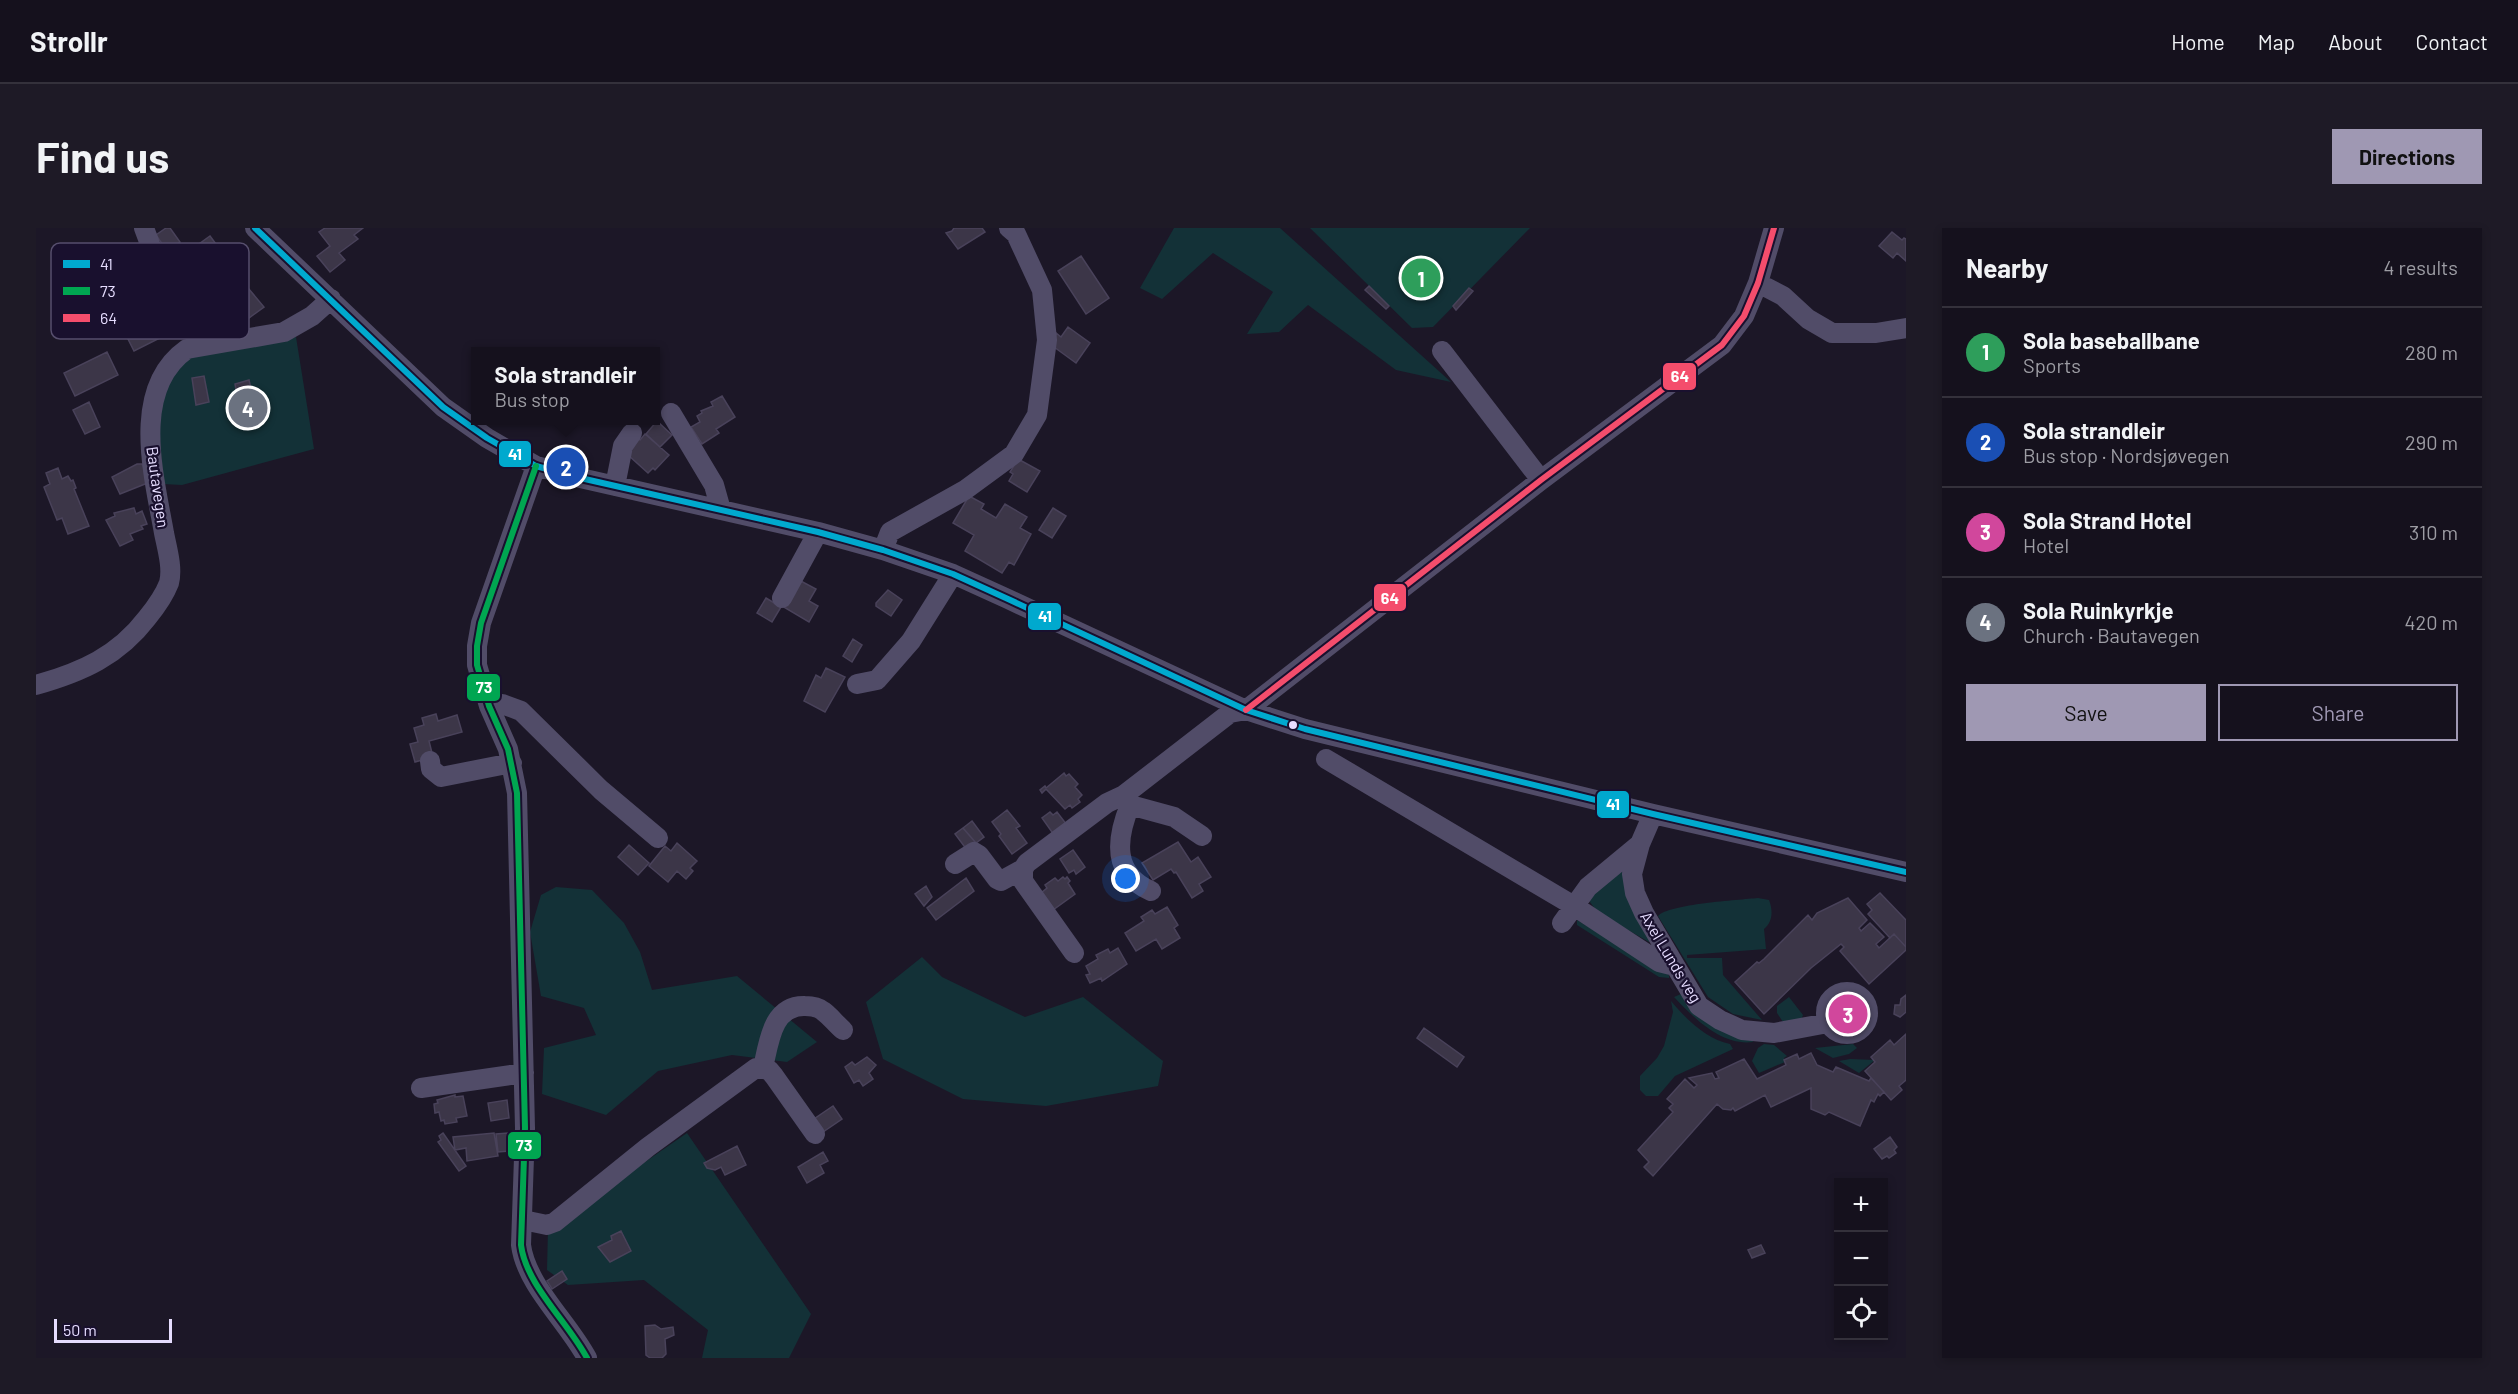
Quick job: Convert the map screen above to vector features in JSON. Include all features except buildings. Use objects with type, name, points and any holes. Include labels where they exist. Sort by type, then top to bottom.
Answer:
[{"type":"street","points":[[144,228],[150,243]]},
{"type":"street","points":[[255,228],[443,407],[487,438],[536,466],[818,532],[884,550],[953,574],[1246,710],[1305,729],[1653,814],[1906,872]]},
{"type":"street","points":[[884,550],[890,532],[965,490],[1014,453],[1036,415],[1047,340],[1042,290],[1016,234],[1009,228]]},
{"type":"street","points":[[1150,891],[1136,885],[1123,866],[1121,836],[1127,800],[1230,713],[1246,710],[1541,480],[1722,345],[1744,316],[1758,283],[1774,228]]},
{"type":"street","points":[[1758,283],[1784,296],[1808,319],[1832,333],[1876,333],[1906,328]]},
{"type":"street","name":"Bautavegen","points":[[249,338],[285,332],[306,320],[331,299]]},
{"type":"street","points":[[206,339],[209,344]]},
{"type":"street","name":"Bautavegen","points":[[36,685],[92,665],[116,651],[134,635],[161,600],[169,581],[169,559],[151,450],[151,410],[165,372],[174,358],[188,349],[241,339]]},
{"type":"street","points":[[1442,351],[1541,480]]},
{"type":"street","points":[[670,413],[714,486],[721,510]]},
{"type":"street","points":[[615,486],[623,446],[632,433]]},
{"type":"street","points":[[536,466],[481,623],[477,646],[477,665],[489,706],[512,764],[517,793],[518,913],[525,1128],[521,1245],[526,1266],[587,1358]]},
{"type":"street","points":[[782,598],[818,532]]},
{"type":"street","points":[[857,684],[877,680],[904,649],[953,574]]},
{"type":"street","points":[[489,706],[502,704],[521,711],[601,790],[658,838]]},
{"type":"street","points":[[1326,759],[1574,906],[1659,962],[1675,966]]},
{"type":"street","points":[[430,761],[431,769],[441,777],[512,764]]},
{"type":"street","points":[[955,864],[974,852],[1001,881],[1023,869],[1067,832],[1107,803],[1127,800],[1174,817],[1202,836]]},
{"type":"street","name":"Axel Lunds veg","points":[[1653,814],[1640,844],[1632,874],[1635,893],[1644,913],[1699,1006],[1720,1020],[1742,1029],[1774,1033],[1828,1023]]},
{"type":"street","points":[[1562,923],[1588,887],[1640,844]]},
{"type":"street","points":[[1023,869],[1023,881],[1074,953]]},
{"type":"street","points":[[763,1068],[773,1028],[779,1015],[787,1009],[796,1006],[811,1006],[821,1010],[843,1030]]},
{"type":"street","points":[[523,1220],[547,1225],[555,1222],[648,1147],[756,1068],[763,1068],[774,1076],[815,1134]]},
{"type":"street","points":[[421,1088],[524,1073]]},
{"type":"green space","points":[[1174,228],[1280,228],[1451,382],[1396,370],[1308,305],[1279,332],[1247,334],[1273,292],[1213,253],[1162,299],[1140,288]]},
{"type":"green space","points":[[1310,228],[1530,228],[1433,327],[1412,328]]},
{"type":"green space","points":[[296,337],[314,449],[182,485],[163,484],[158,409],[177,364],[185,356]]},
{"type":"green space","points":[[1624,868],[1628,897],[1650,938],[1649,942],[1598,913],[1590,902],[1590,897]]},
{"type":"green space","points":[[556,887],[592,890],[624,923],[640,952],[652,990],[737,976],[817,1042],[787,1062],[732,1055],[658,1071],[606,1115],[542,1094],[544,1048],[596,1035],[584,1008],[541,996],[530,932],[541,895]]},
{"type":"green space","points":[[1758,898],[1769,900],[1771,908],[1771,919],[1764,929],[1766,949],[1687,955],[1687,958],[1722,958],[1723,975],[1762,1020],[1733,1014],[1708,997],[1658,916],[1675,908]]},
{"type":"green space","points":[[1577,920],[1669,975],[1669,978],[1659,977],[1577,925]]},
{"type":"green space","points":[[922,957],[942,977],[1025,1017],[1083,997],[1163,1061],[1158,1086],[1046,1106],[963,1099],[883,1059],[866,1002]]},
{"type":"green space","points":[[1681,994],[1752,1039],[1753,1042],[1730,1040],[1709,1029],[1674,997]]},
{"type":"green space","points":[[1789,997],[1803,1015],[1801,1020],[1785,1025],[1777,1013],[1777,1006]]},
{"type":"green space","points":[[1671,1001],[1697,1027],[1713,1038],[1730,1044],[1733,1049],[1675,1076],[1658,1096],[1646,1096],[1640,1090],[1640,1076],[1657,1058],[1664,1046],[1673,1012]]},
{"type":"green space","points":[[1764,1044],[1774,1045],[1787,1056],[1784,1058],[1785,1062],[1759,1073],[1752,1061],[1758,1048]]},
{"type":"green space","points":[[1853,1044],[1857,1048],[1849,1054],[1833,1058],[1815,1048]]},
{"type":"green space","points":[[1875,1060],[1859,1073],[1839,1061]]},
{"type":"green space","points":[[687,1133],[811,1314],[789,1358],[702,1358],[708,1330],[644,1280],[568,1285],[547,1270],[548,1229]]},
{"type":"transit line","name":"41","points":[[255,228],[443,407],[487,438],[536,466],[818,532],[883,550],[953,574],[1246,710],[1305,729],[1653,814],[1906,872]]},
{"type":"transit line","name":"64","points":[[1246,710],[1541,480],[1722,345],[1744,316],[1758,283],[1774,228]]},
{"type":"transit line","name":"73","points":[[536,466],[481,623],[477,646],[477,665],[489,706],[508,749],[517,793],[525,1128],[521,1245],[524,1260],[539,1289],[587,1358]]},
{"type":"place","name":"Sola baseballbane","points":[[1421,278]]},
{"type":"place","name":"Sola Ruinkyrkje","points":[[248,408]]},
{"type":"place","name":"Sola strandleir","points":[[566,467]]},
{"type":"place","name":"Sola Strand Hotel","points":[[1848,1014]]}]
